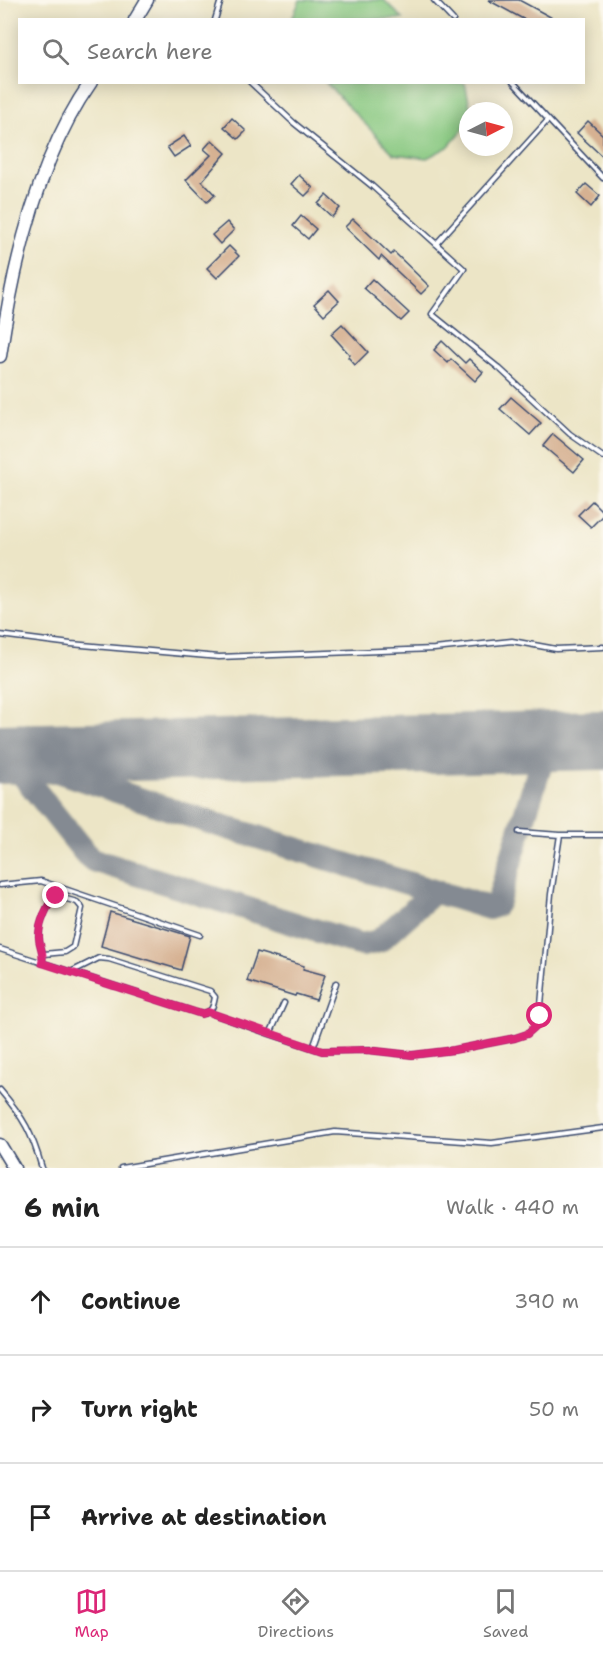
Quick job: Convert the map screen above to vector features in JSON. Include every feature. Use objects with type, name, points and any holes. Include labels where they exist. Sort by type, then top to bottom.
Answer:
[{"type":"main road","points":[[136,18],[147,0]]},
{"type":"main road","points":[[0,356],[17,259],[41,182],[52,153],[90,84]]},
{"type":"main road","points":[[0,1145],[14,1168]]},
{"type":"lane","points":[[216,18],[221,0]]},
{"type":"lane","points":[[434,0],[451,18]]},
{"type":"lane","points":[[252,84],[294,123],[372,186],[464,269],[432,314],[500,369],[570,434],[603,457]]},
{"type":"lane","points":[[515,84],[603,178]]},
{"type":"lane","points":[[436,244],[548,120]]},
{"type":"lane","points":[[0,635],[71,644],[219,657],[434,649],[512,641],[556,649],[603,647]]},
{"type":"lane","points":[[519,832],[603,835]]},
{"type":"lane","points":[[208,1012],[322,1051],[367,1050],[412,1055],[454,1050],[527,1034],[536,1026],[540,1016],[552,894],[561,835]]},
{"type":"lane","points":[[0,885],[41,881],[200,934]]},
{"type":"lane","points":[[42,963],[44,954],[39,935],[49,901],[56,896],[77,902],[82,908],[73,947],[65,952],[44,954]]},
{"type":"lane","points":[[0,949],[201,1014],[213,1008],[215,997],[210,991],[109,959],[99,958],[72,972]]},
{"type":"lane","points":[[313,1048],[336,982]]},
{"type":"lane","points":[[270,1034],[284,1003]]},
{"type":"lane","points":[[0,1090],[27,1124],[42,1168]]},
{"type":"lane","points":[[121,1168],[335,1132],[492,1143],[603,1128]]},
{"type":"green space","points":[[300,0],[384,0],[402,18],[292,18]]},
{"type":"green space","points":[[327,84],[465,84],[469,102],[459,102],[459,135],[448,147],[427,158],[394,154]]},
{"type":"building","points":[[488,0],[519,0],[552,18],[521,18]]},
{"type":"building","points":[[232,118],[246,131],[238,139],[224,127]]},
{"type":"building","points":[[588,121],[603,135],[603,157],[577,133]]},
{"type":"building","points":[[184,136],[191,146],[174,157],[167,147]]},
{"type":"building","points":[[212,140],[226,153],[202,181],[215,195],[207,202],[186,180],[211,155],[204,149]]},
{"type":"building","points":[[299,175],[313,188],[305,196],[291,184]]},
{"type":"building","points":[[586,184],[600,196],[591,207],[577,194]]},
{"type":"building","points":[[326,195],[340,208],[332,217],[318,204]]},
{"type":"building","points":[[301,216],[316,229],[308,239],[293,226]]},
{"type":"building","points":[[353,219],[391,255],[394,252],[429,286],[421,294],[381,256],[379,260],[345,227]]},
{"type":"building","points":[[227,222],[234,230],[220,244],[212,235]]},
{"type":"building","points":[[229,246],[239,256],[217,278],[207,268]]},
{"type":"building","points":[[372,279],[409,313],[401,321],[364,288]]},
{"type":"building","points":[[329,290],[339,301],[324,315],[314,304]]},
{"type":"building","points":[[342,324],[368,352],[355,365],[348,357],[350,355],[331,334]]},
{"type":"building","points":[[442,341],[465,363],[469,359],[483,372],[475,381],[451,359],[448,363],[434,350]]},
{"type":"building","points":[[511,397],[541,423],[530,435],[500,409]]},
{"type":"building","points":[[553,434],[584,460],[574,472],[543,446]]},
{"type":"building","points":[[592,501],[603,512],[603,515],[591,527],[578,515]]},
{"type":"building","points":[[110,912],[190,936],[181,970],[101,946]]},
{"type":"building","points":[[257,952],[325,975],[316,1000],[247,981]]},
{"type":"taxiway","points":[[6,754],[202,820],[489,908],[496,905],[498,901],[548,741]]},
{"type":"taxiway","points":[[6,754],[93,860],[362,945],[379,941],[434,892]]},
{"type":"runway","points":[[0,754],[603,740]]},
{"type":"route","points":[[56,896],[49,901],[39,935],[44,954],[42,963],[201,1014],[208,1012],[322,1051],[351,1049],[412,1055],[454,1050],[527,1034],[536,1026],[540,1016]]}]
